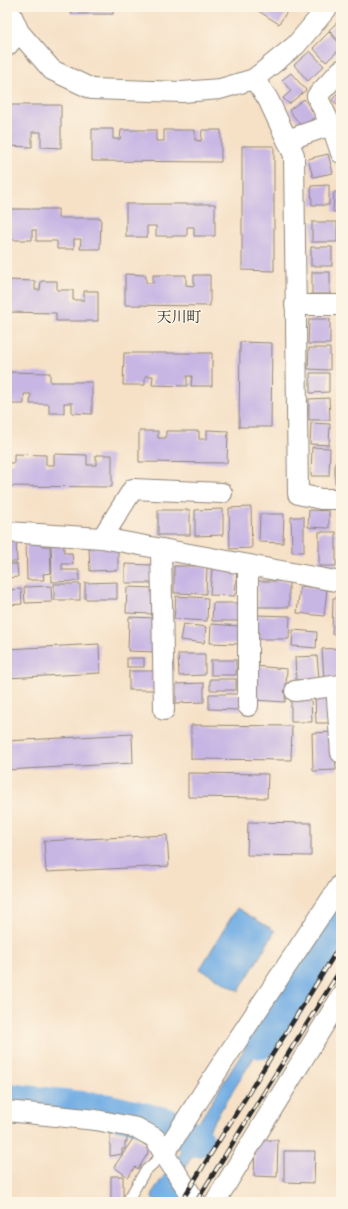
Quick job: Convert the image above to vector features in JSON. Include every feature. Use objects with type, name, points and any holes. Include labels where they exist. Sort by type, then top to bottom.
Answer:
[{"type":"street","points":[[8,7],[13,39],[52,70],[92,89],[182,92],[220,89],[254,79],[296,45],[328,7]]},
{"type":"street","points":[[341,70],[317,96],[331,125],[341,154]]},
{"type":"street","points":[[254,79],[268,99],[294,155],[298,494],[321,499],[341,499]]},
{"type":"street","points":[[287,140],[331,125]]},
{"type":"street","points":[[295,305],[341,304]]},
{"type":"street","points":[[102,538],[133,490],[222,493]]},
{"type":"street","points":[[7,532],[102,538],[341,582]]},
{"type":"street","points":[[161,549],[164,710]]},
{"type":"street","points":[[248,565],[248,706]]},
{"type":"street","points":[[295,691],[338,686],[341,754]]},
{"type":"street","points":[[172,1166],[179,1130],[224,1059],[341,884]]},
{"type":"street","points":[[215,1202],[341,997]]},
{"type":"street","points":[[7,1111],[96,1120],[137,1128],[155,1138],[196,1202]]},
{"type":"lane","points":[[127,1202],[145,1171],[172,1166]]},
{"type":"water","points":[[341,894],[341,917],[175,1184],[185,1202],[155,1202],[152,1198],[154,1190],[176,1159]]},
{"type":"water","points":[[237,908],[275,931],[239,991],[200,969]]},
{"type":"building","points":[[71,7],[113,7],[113,14],[71,14]]},
{"type":"building","points":[[252,7],[290,7],[279,24]]},
{"type":"building","points":[[341,19],[341,43],[329,30]]},
{"type":"building","points":[[329,32],[341,45],[341,48],[326,62],[313,48]]},
{"type":"building","points":[[310,51],[324,66],[308,81],[294,65]]},
{"type":"building","points":[[291,73],[306,90],[289,104],[283,98],[291,91],[282,80]]},
{"type":"building","points":[[341,89],[341,108],[332,100]]},
{"type":"building","points":[[304,99],[316,116],[302,127],[289,110]]},
{"type":"building","points":[[7,105],[61,105],[61,148],[41,147],[41,132],[32,132],[32,147],[7,146]]},
{"type":"building","points":[[92,129],[113,129],[113,139],[120,139],[121,130],[156,130],[156,141],[164,141],[164,130],[195,130],[195,140],[201,141],[202,130],[221,130],[221,162],[92,161]]},
{"type":"building","points":[[242,146],[274,146],[274,271],[242,270]]},
{"type":"building","points":[[328,154],[333,173],[313,177],[308,159]]},
{"type":"building","points":[[329,185],[329,205],[312,205],[311,186]]},
{"type":"building","points":[[334,192],[341,192],[341,212],[333,212]]},
{"type":"building","points":[[126,204],[215,204],[215,236],[194,236],[194,227],[187,227],[187,236],[156,236],[156,226],[147,226],[147,237],[126,237]]},
{"type":"building","points":[[7,209],[58,209],[58,218],[101,218],[100,249],[80,249],[81,239],[74,239],[74,249],[57,249],[57,241],[36,241],[36,230],[32,230],[32,240],[7,240]]},
{"type":"building","points":[[312,222],[337,222],[337,242],[312,242]]},
{"type":"building","points":[[311,247],[332,247],[332,266],[311,266]]},
{"type":"building","points":[[312,272],[330,272],[330,294],[312,294]]},
{"type":"building","points":[[125,274],[146,275],[146,283],[153,283],[153,275],[186,275],[186,285],[194,286],[194,275],[210,275],[210,306],[125,305]]},
{"type":"building","points":[[7,280],[35,281],[35,290],[40,290],[41,281],[57,281],[57,290],[73,290],[73,300],[84,300],[84,291],[98,291],[98,321],[56,321],[56,313],[7,312]]},
{"type":"building","points":[[309,319],[330,319],[330,344],[308,344]]},
{"type":"building","points":[[240,342],[272,343],[271,427],[239,427]]},
{"type":"building","points":[[309,348],[330,348],[330,370],[308,369]]},
{"type":"building","points":[[124,353],[212,353],[212,386],[191,386],[192,376],[187,376],[187,386],[152,385],[153,376],[145,376],[145,385],[123,385]]},
{"type":"building","points":[[7,372],[50,373],[50,382],[92,382],[92,414],[72,413],[72,403],[64,403],[64,413],[49,413],[49,404],[30,404],[31,394],[24,394],[24,404],[7,404]]},
{"type":"building","points":[[310,373],[329,373],[329,392],[310,393]]},
{"type":"building","points":[[329,398],[330,420],[309,420],[309,399]]},
{"type":"building","points":[[311,423],[330,424],[329,445],[310,444]]},
{"type":"building","points":[[207,430],[228,431],[227,463],[139,462],[139,431],[158,431],[158,438],[166,438],[166,431],[199,431],[199,439],[207,439]]},
{"type":"building","points":[[312,447],[330,448],[329,476],[311,476]]},
{"type":"building","points":[[14,454],[46,455],[46,465],[54,465],[54,454],[87,455],[87,465],[96,465],[96,455],[112,455],[112,487],[7,486],[7,463],[14,463]]},
{"type":"building","points":[[335,462],[341,462],[341,483],[335,483]]},
{"type":"building","points":[[251,507],[252,548],[230,549],[229,508]]},
{"type":"building","points":[[223,509],[223,535],[195,536],[195,510]]},
{"type":"building","points":[[158,510],[190,510],[190,535],[158,535]]},
{"type":"building","points":[[309,510],[329,511],[329,528],[308,527]]},
{"type":"building","points":[[260,514],[284,514],[283,543],[259,542]]},
{"type":"building","points":[[291,517],[304,517],[304,552],[292,552]]},
{"type":"building","points":[[319,532],[336,532],[336,566],[319,566]]},
{"type":"building","points":[[7,540],[16,540],[17,562],[7,562]]},
{"type":"building","points":[[51,541],[64,541],[64,553],[72,553],[73,564],[62,564],[62,570],[79,570],[79,581],[52,582]]},
{"type":"building","points":[[42,542],[42,546],[50,546],[51,573],[43,574],[44,580],[27,580],[26,543]]},
{"type":"building","points":[[118,547],[118,570],[90,571],[89,548]]},
{"type":"building","points":[[7,564],[17,564],[18,577],[7,578]]},
{"type":"building","points":[[125,564],[152,565],[152,583],[125,583]]},
{"type":"building","points":[[174,566],[207,566],[206,594],[174,593]]},
{"type":"building","points":[[212,568],[237,570],[235,596],[210,595]]},
{"type":"building","points":[[258,581],[289,581],[289,607],[258,607]]},
{"type":"building","points":[[117,582],[117,599],[85,599],[85,583]]},
{"type":"building","points":[[54,584],[80,584],[80,600],[54,600]]},
{"type":"building","points":[[51,586],[52,602],[25,603],[24,587]]},
{"type":"building","points":[[300,586],[327,589],[324,616],[297,613]]},
{"type":"building","points":[[127,587],[153,588],[153,614],[126,613]]},
{"type":"building","points":[[21,589],[22,604],[7,605],[7,590]]},
{"type":"building","points":[[176,596],[208,598],[207,621],[174,619]]},
{"type":"building","points":[[333,598],[341,598],[341,634],[332,634]]},
{"type":"building","points":[[213,603],[242,603],[242,621],[212,621]]},
{"type":"building","points":[[257,615],[290,616],[289,639],[256,639]]},
{"type":"building","points":[[129,617],[157,618],[156,652],[128,651]]},
{"type":"building","points":[[183,624],[206,627],[204,643],[180,640]]},
{"type":"building","points":[[211,624],[239,626],[238,644],[210,643]]},
{"type":"building","points":[[293,630],[317,632],[316,648],[292,646]]},
{"type":"building","points":[[99,644],[100,673],[7,678],[7,649]]},
{"type":"building","points":[[341,648],[341,678],[324,679],[322,649]]},
{"type":"building","points":[[178,654],[205,654],[205,675],[179,676]]},
{"type":"building","points":[[317,656],[319,679],[296,680],[295,657]]},
{"type":"building","points":[[127,658],[144,658],[144,667],[127,667]]},
{"type":"building","points":[[211,660],[236,660],[236,675],[211,675]]},
{"type":"building","points":[[255,666],[287,669],[285,702],[253,700]]},
{"type":"building","points":[[129,671],[155,671],[155,690],[129,690]]},
{"type":"building","points":[[210,679],[236,679],[236,690],[210,690]]},
{"type":"building","points":[[204,683],[204,702],[176,703],[176,684]]},
{"type":"building","points":[[209,694],[241,694],[241,710],[209,709]]},
{"type":"building","points":[[331,694],[332,723],[316,723],[315,695]]},
{"type":"building","points":[[291,697],[311,697],[312,722],[291,722]]},
{"type":"building","points":[[191,725],[292,726],[291,760],[191,759]]},
{"type":"building","points":[[334,732],[336,770],[313,771],[312,733]]},
{"type":"building","points":[[132,734],[133,763],[7,770],[7,741]]},
{"type":"building","points":[[188,773],[268,774],[267,798],[188,797]]},
{"type":"building","points":[[248,822],[311,823],[311,856],[247,855]]},
{"type":"building","points":[[167,835],[169,866],[46,872],[44,841]]},
{"type":"building","points":[[110,1132],[127,1134],[127,1142],[125,1142],[125,1149],[122,1149],[122,1154],[110,1156]]},
{"type":"building","points":[[134,1137],[148,1147],[148,1153],[138,1169],[135,1167],[128,1177],[114,1167]]},
{"type":"building","points":[[260,1140],[278,1140],[277,1177],[254,1176],[255,1147]]},
{"type":"building","points":[[284,1151],[315,1151],[314,1183],[284,1182]]},
{"type":"building","points":[[111,1176],[123,1176],[123,1199],[120,1202],[111,1202]]},
{"type":"waterway","points":[[262,1042],[341,922]]},
{"type":"waterway","points":[[7,1100],[109,1111],[168,1125],[197,1140]]},
{"type":"railway","points":[[181,1202],[341,944]]},
{"type":"railway","points":[[196,1202],[341,969]]},
{"type":"district","name":"天川町","points":[[179,317]]}]
